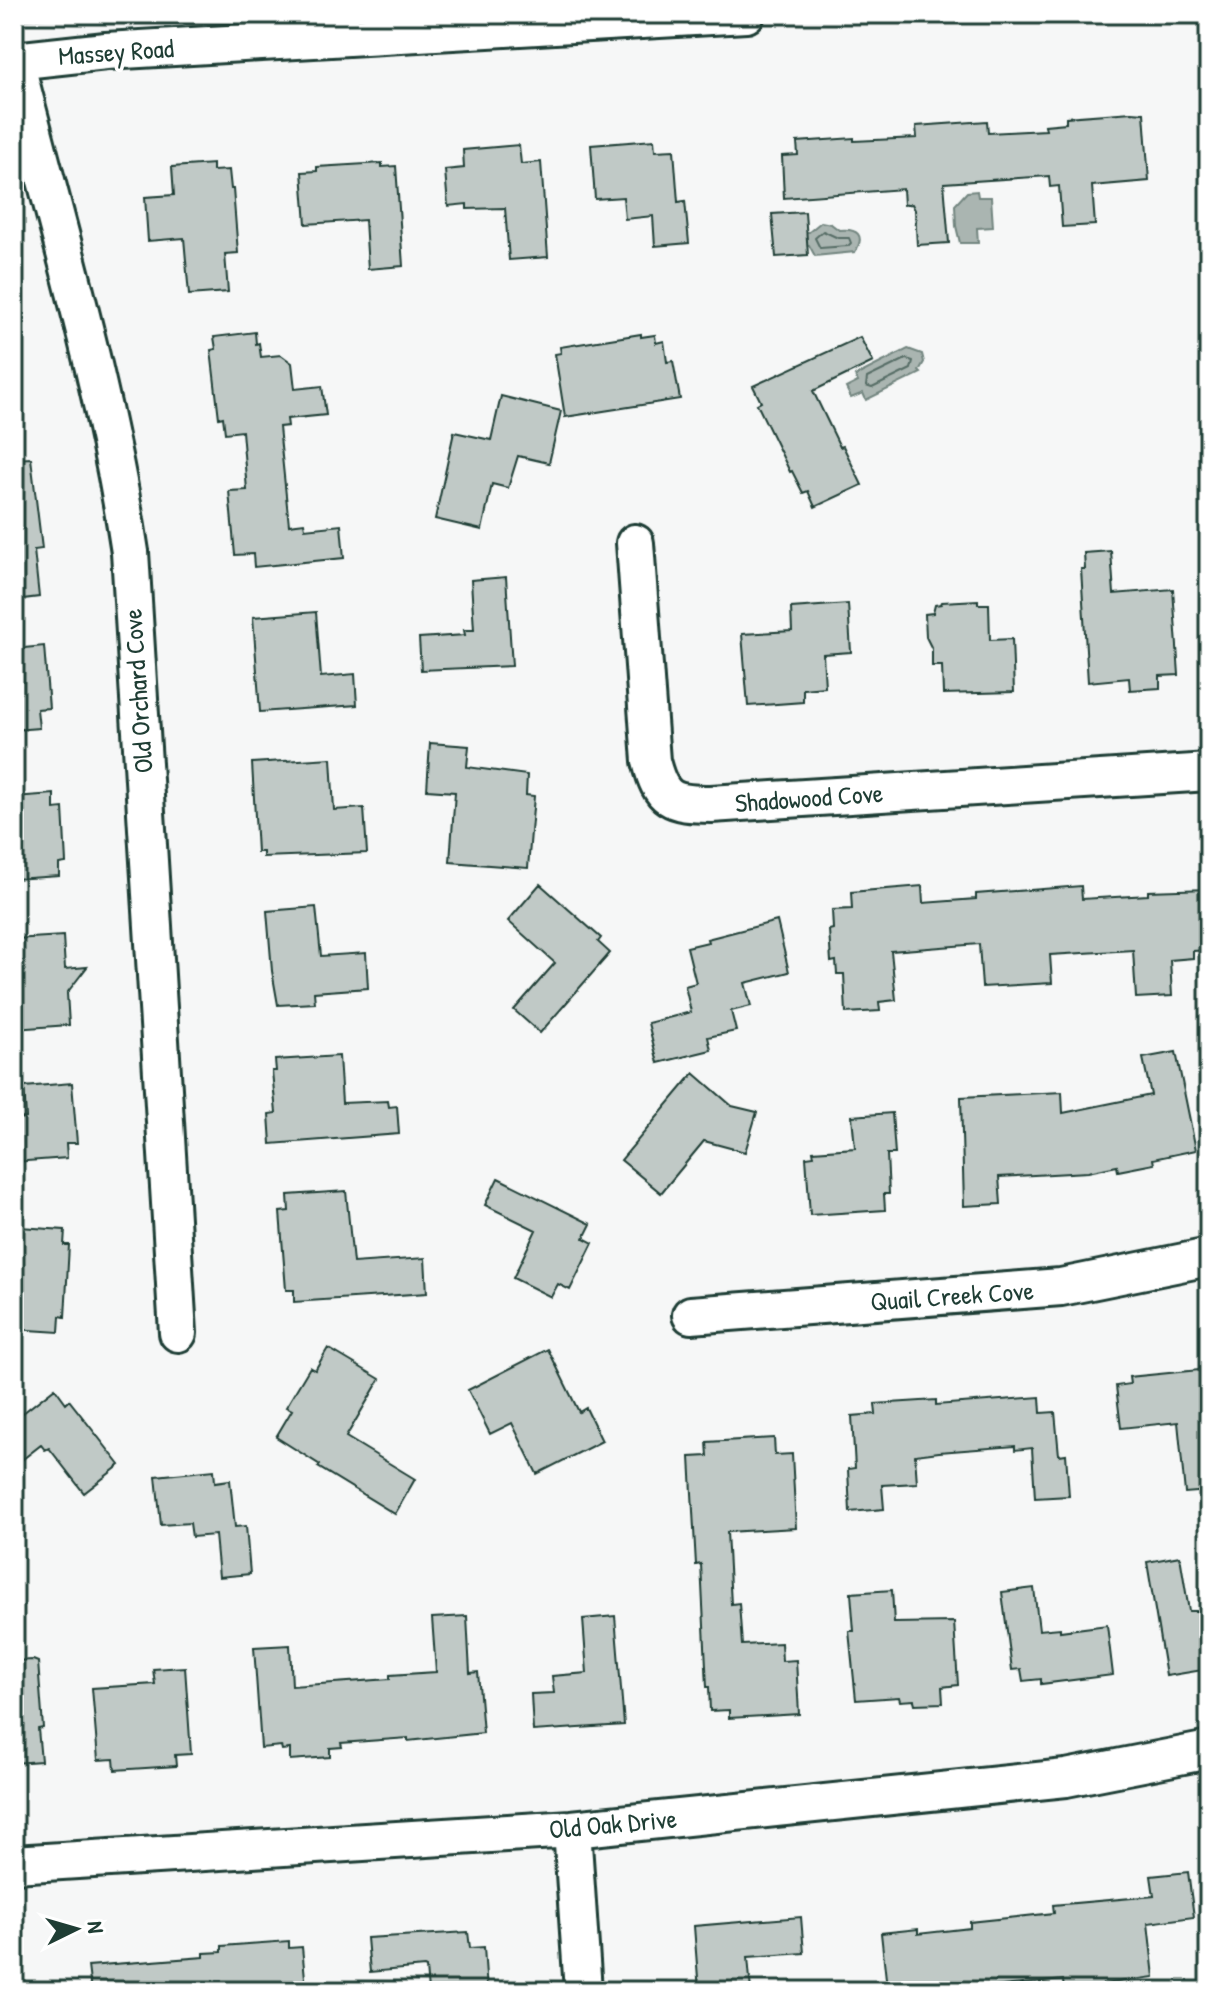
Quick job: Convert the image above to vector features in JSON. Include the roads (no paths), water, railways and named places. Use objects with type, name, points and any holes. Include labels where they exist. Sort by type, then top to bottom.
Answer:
[{"type":"street","name":"Massey Road","points":[[14,61],[106,51],[746,14]]},
{"type":"street","name":"Old Orchard Cove","points":[[14,61],[104,412],[121,489],[130,552],[178,1333]]},
{"type":"street","name":"Shadowood Cove","points":[[635,543],[651,761],[662,792],[676,801],[711,804],[1209,772]]},
{"type":"street","name":"Quail Creek Cove","points":[[691,1315],[1061,1287],[1209,1257]]},
{"type":"street","name":"Old Oak Drive","points":[[14,1864],[572,1829],[1066,1778],[1209,1750]]},
{"type":"street","points":[[572,1829],[583,1991]]},
{"type":"water","points":[[977,191],[978,197],[991,197],[993,227],[977,228],[978,243],[960,243],[955,205],[967,192]]},
{"type":"water","points":[[821,222],[858,234],[860,241],[855,252],[815,256],[809,245],[799,245],[799,232],[809,232]]},
{"type":"water","points":[[908,349],[922,354],[924,362],[919,371],[921,373],[866,400],[863,393],[851,398],[846,388],[858,382],[855,376]]}]
